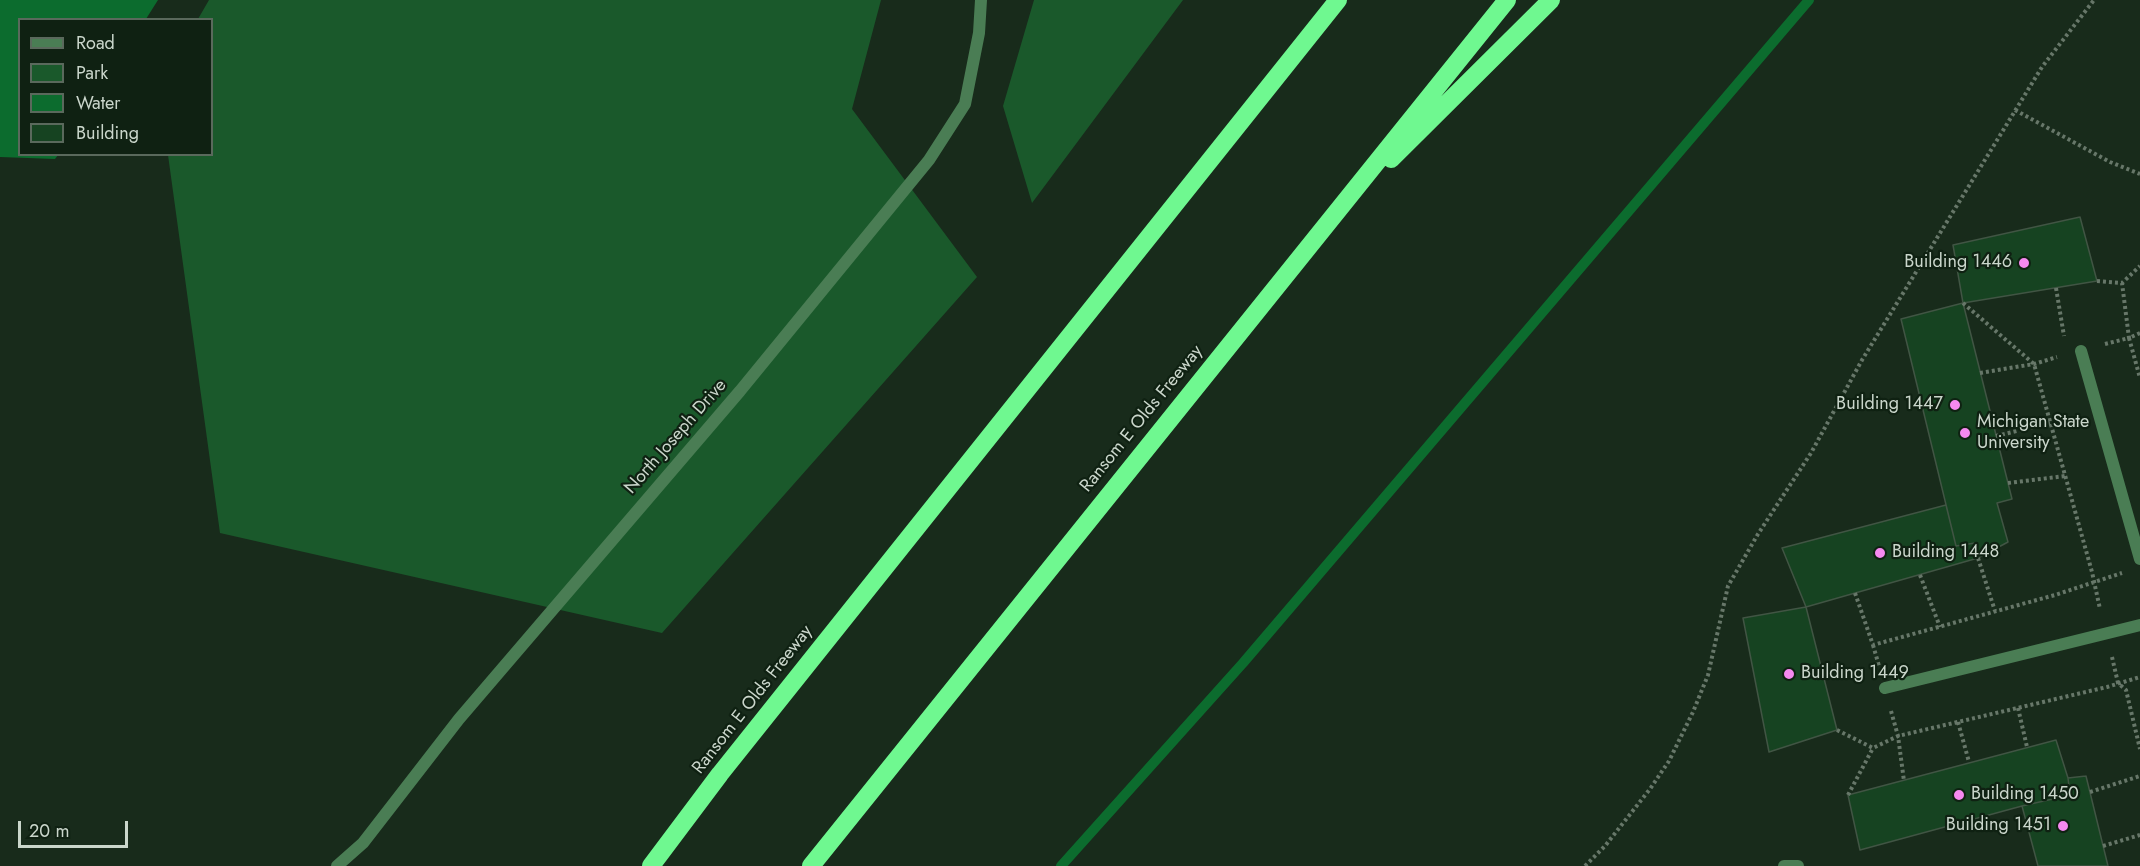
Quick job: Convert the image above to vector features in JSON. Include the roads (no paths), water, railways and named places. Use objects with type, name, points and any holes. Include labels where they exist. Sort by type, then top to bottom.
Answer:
[{"type":"highway","name":"Ransom E Olds Freeway","points":[[651,866],[735,756],[1338,0]]},
{"type":"highway","name":"Ransom E Olds Freeway","points":[[811,866],[1507,0]]},
{"type":"highway","points":[[1324,226],[1551,0]]},
{"type":"street","name":"North Joseph Drive","points":[[337,866],[363,843],[459,719],[740,391],[929,160],[965,104],[979,33],[981,0]]},
{"type":"street","points":[[2081,351],[2140,560]]},
{"type":"street","points":[[1885,688],[2140,625]]},
{"type":"street","points":[[1784,866],[1798,866]]},
{"type":"water","points":[[0,0],[158,0],[147,18],[18,18],[18,156],[57,156],[55,159],[0,157]]},
{"type":"waterway","points":[[1061,866],[1243,663],[1809,0]]},
{"type":"place","name":"Building 1446","points":[[2024,263]]},
{"type":"place","name":"Building 1447","points":[[1955,405]]},
{"type":"place","name":"Michigan State University","points":[[1965,433]]},
{"type":"place","name":"Building 1448","points":[[1880,553]]},
{"type":"place","name":"Building 1449","points":[[1789,674]]},
{"type":"place","name":"Building 1450","points":[[1959,795]]},
{"type":"place","name":"Building 1451","points":[[2063,826]]}]
